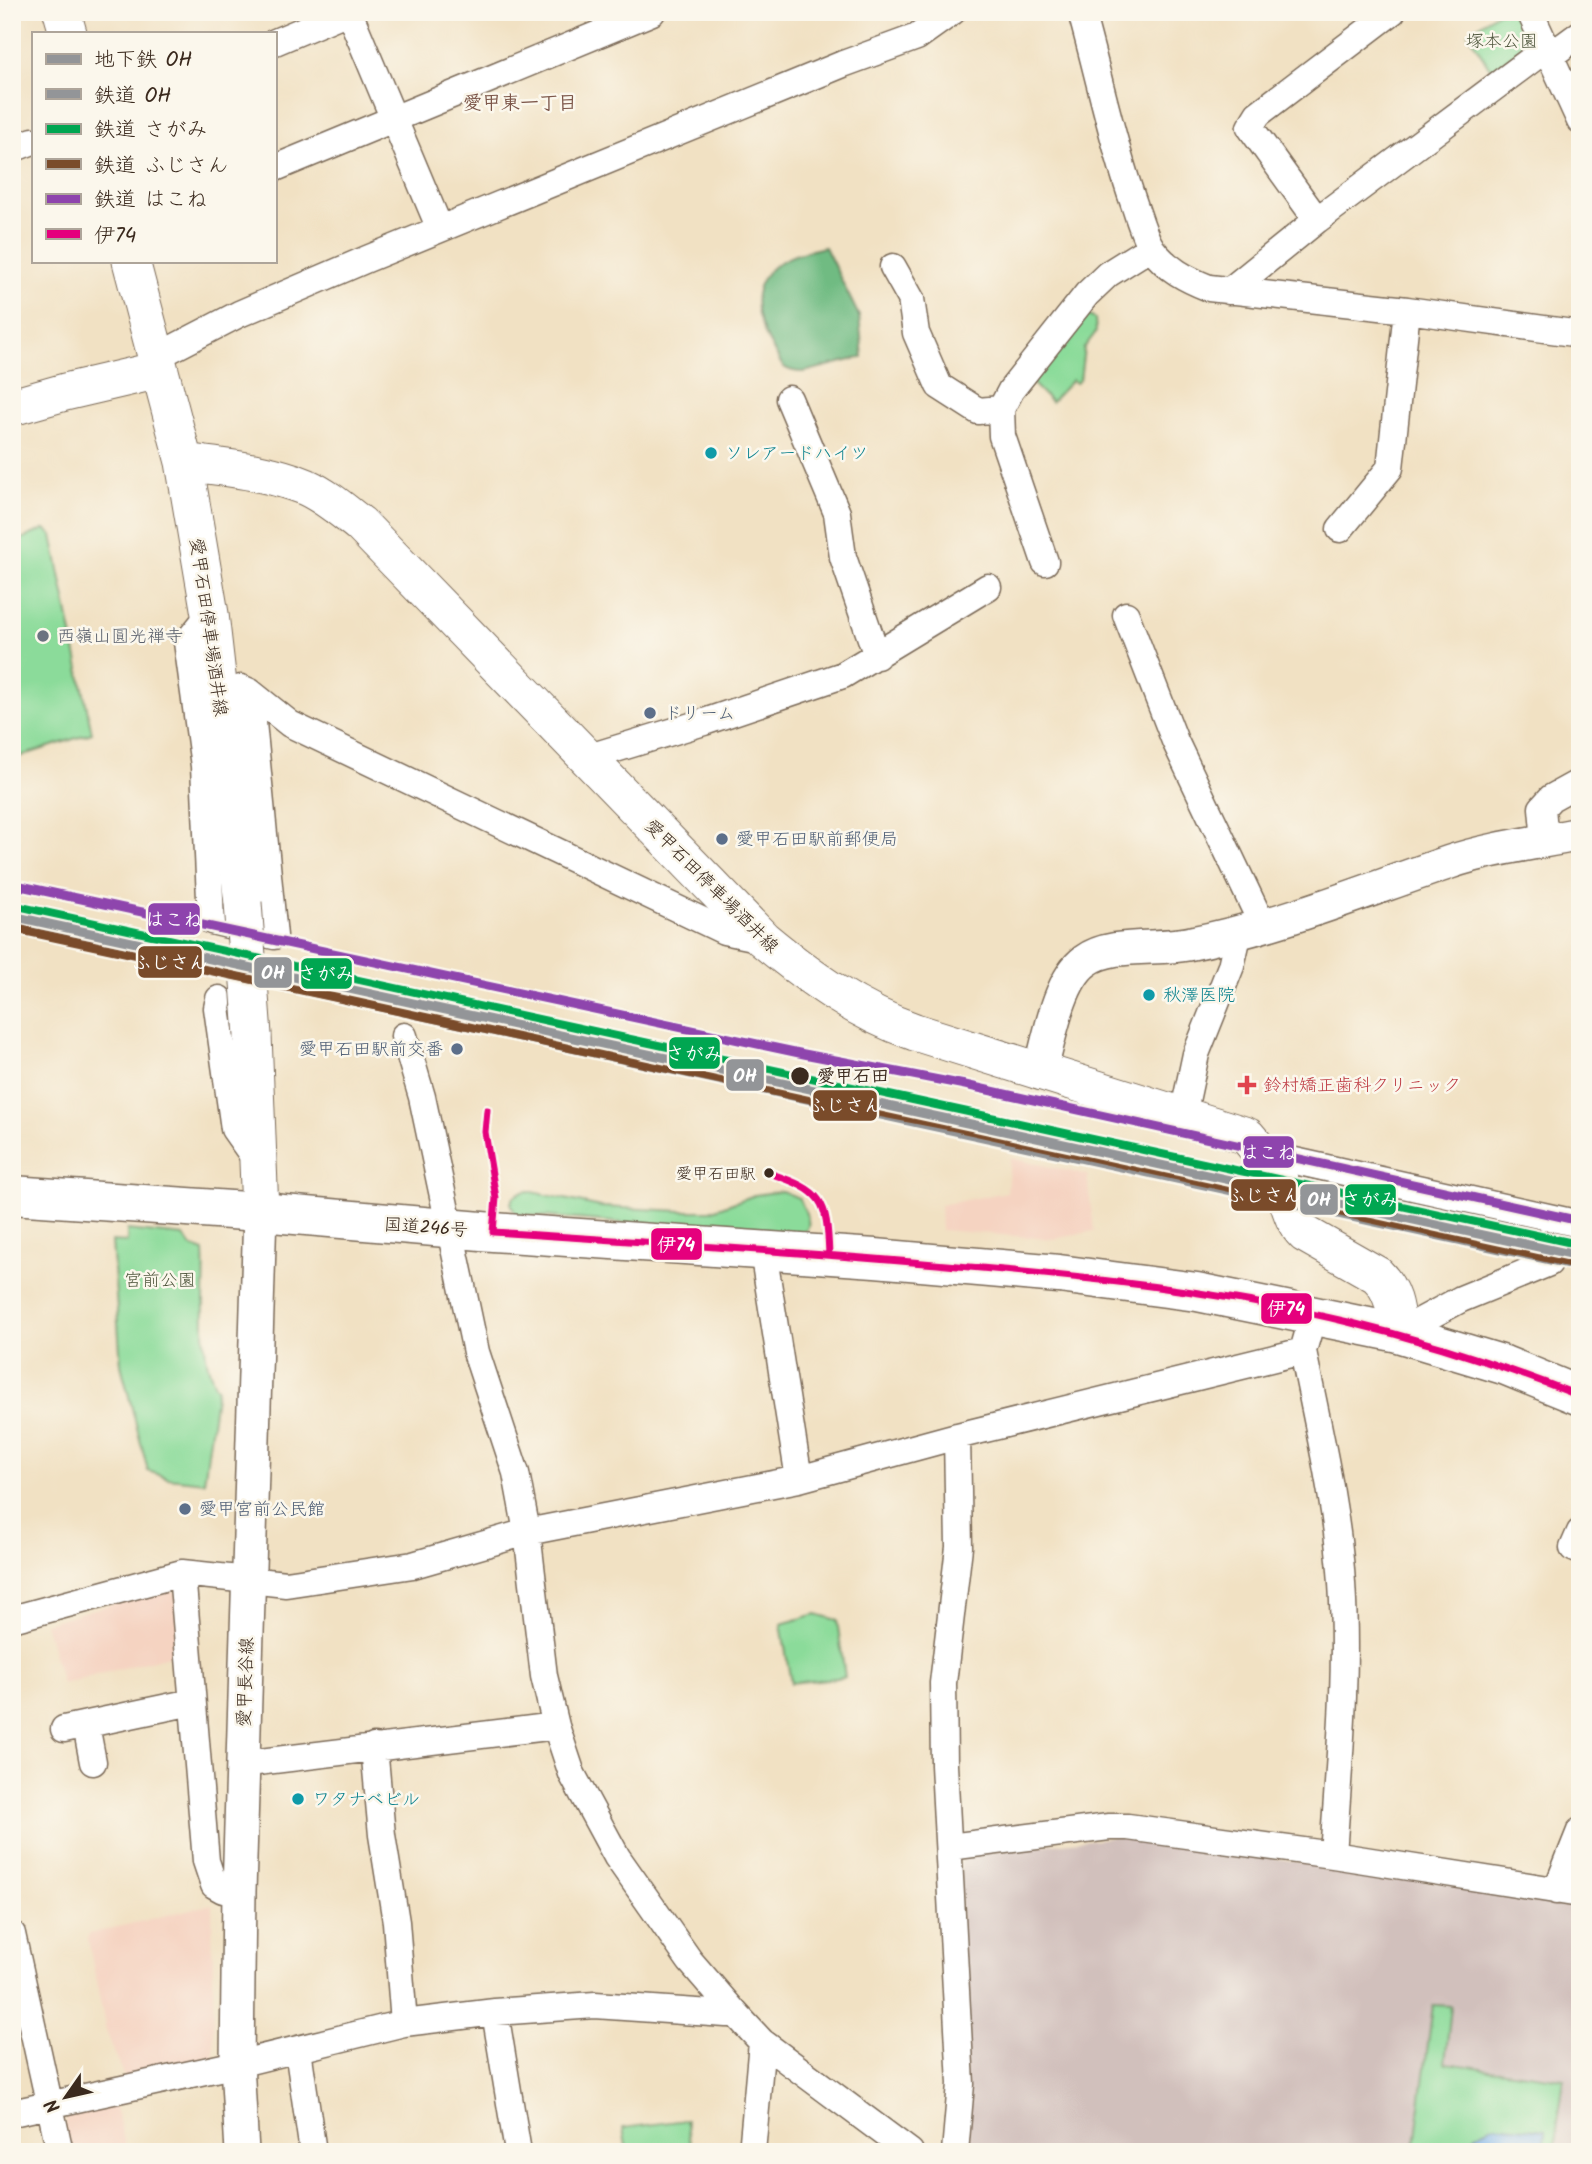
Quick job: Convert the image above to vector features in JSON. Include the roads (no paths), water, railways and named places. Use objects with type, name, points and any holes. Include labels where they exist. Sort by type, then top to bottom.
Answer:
[{"type":"highway","name":"国道246号","points":[[12,1195],[875,1258],[1059,1274],[1197,1292],[1308,1333],[1398,1333],[1504,1365],[1580,1396]]},
{"type":"main road","points":[[62,12],[68,32]]},
{"type":"main road","name":"愛甲石田停車場酒井線","points":[[131,262],[184,462],[211,614],[243,903],[253,1035],[260,1212]]},
{"type":"main road","points":[[12,407],[157,363]]},
{"type":"main road","name":"愛甲石田停車場酒井線","points":[[184,462],[255,471],[306,487],[351,517],[400,563],[763,939],[824,987],[869,1013],[915,1032],[1247,1136],[1263,1154],[1284,1192],[1295,1224],[1305,1234],[1377,1275],[1385,1283],[1394,1301],[1398,1333]]},
{"type":"street","points":[[276,42],[347,12],[396,120],[440,229]]},
{"type":"street","points":[[276,169],[652,12]]},
{"type":"street","points":[[157,363],[239,314],[843,64],[917,37],[952,12]]},
{"type":"street","points":[[1081,12],[1126,181],[1151,247],[1167,266],[1186,279],[1209,289],[1407,310],[1580,334]]},
{"type":"street","points":[[1317,220],[1250,127],[1258,114],[1392,12]]},
{"type":"street","points":[[1530,12],[1580,121]]},
{"type":"street","points":[[1229,291],[1317,220],[1548,52],[1580,34]]},
{"type":"street","points":[[12,149],[32,141]]},
{"type":"street","points":[[1045,562],[1002,436],[1001,409],[1011,390],[1087,293],[1108,274],[1151,247]]},
{"type":"street","points":[[893,267],[911,299],[916,333],[939,386],[978,411],[1001,409]]},
{"type":"street","points":[[1340,529],[1390,468],[1407,310]]},
{"type":"street","points":[[800,412],[837,513],[843,557],[877,656]]},
{"type":"street","points":[[586,758],[844,675],[988,587]]},
{"type":"street","points":[[211,614],[187,642],[204,766],[211,921],[274,936],[250,692]]},
{"type":"street","points":[[1126,615],[1251,928],[1231,966],[1196,1054],[1183,1115]]},
{"type":"street","points":[[217,678],[250,692],[290,724],[724,931],[763,939]]},
{"type":"street","points":[[1545,841],[1542,808],[1551,798],[1580,782]]},
{"type":"street","points":[[1040,1073],[1072,973],[1086,960],[1108,950],[1181,945],[1251,928],[1346,900],[1461,859],[1580,834]]},
{"type":"street","points":[[219,999],[234,1129],[258,1163]]},
{"type":"street","points":[[404,1035],[422,1097],[475,1352],[516,1473],[527,1532],[544,1676],[556,1726],[572,1774],[617,1857],[690,1961],[735,2013],[762,2042],[910,2152]]},
{"type":"street","points":[[1263,1154],[1580,1224]]},
{"type":"street","name":"愛甲長谷線","points":[[242,2152],[237,2064],[239,1891],[260,1212]]},
{"type":"street","points":[[763,1251],[799,1479]]},
{"type":"street","points":[[1398,1333],[1461,1298],[1549,1263]]},
{"type":"street","points":[[12,1619],[182,1573],[247,1582],[286,1584],[413,1565],[527,1532],[799,1479],[957,1436],[1308,1333],[1342,1582],[1344,1684],[1333,1855]]},
{"type":"street","points":[[955,2152],[961,2084],[943,1683],[959,1547],[957,1436]]},
{"type":"street","points":[[1580,1532],[1573,1548],[1580,1550]]},
{"type":"street","points":[[182,1573],[206,1861],[214,1885],[223,1890],[239,1891]]},
{"type":"street","points":[[93,1762],[75,1727],[192,1702]]},
{"type":"street","points":[[242,1764],[556,1726]]},
{"type":"street","points":[[374,1747],[382,1835],[396,1922],[404,2023]]},
{"type":"street","points":[[949,1847],[1109,1827],[1128,1827],[1333,1855],[1568,1893],[1580,1831]]},
{"type":"street","points":[[12,1934],[16,1965],[60,2152]]},
{"type":"street","points":[[12,2113],[298,2050],[404,2023],[495,2012],[595,2005],[735,2013]]},
{"type":"street","points":[[495,2012],[518,2152]]},
{"type":"street","points":[[752,2152],[762,2042]]},
{"type":"street","points":[[298,2050],[313,2152]]},
{"type":"water","points":[[1494,2125],[1545,2130],[1543,2148],[1514,2144],[1499,2152],[1467,2152],[1476,2134]]},
{"type":"metro line","name":"OH","points":[[12,916],[1580,1256]]},
{"type":"rail line","name":"はこね","points":[[16,885],[804,1054],[965,1085],[1580,1221]]},
{"type":"rail line","name":"さがみ","points":[[14,906],[1580,1245]]},
{"type":"rail line","name":"OH","points":[[12,927],[1578,1266]]},
{"type":"rail line","name":"ふじさん","points":[[12,928],[796,1096],[956,1127],[1575,1264]]},
{"type":"place","name":"ソレアードハイツ","points":[[711,453]]},
{"type":"place","name":"西嶺山圓光禅寺","points":[[43,636]]},
{"type":"place","name":"ドリーム","points":[[650,713]]},
{"type":"place","name":"愛甲石田駅前郵便局","points":[[722,839]]},
{"type":"place","name":"秋澤医院","points":[[1149,995]]},
{"type":"place","name":"愛甲石田駅前交番","points":[[457,1049]]},
{"type":"place","name":"愛甲石田","points":[[800,1076]]},
{"type":"place","name":"鈴村矯正歯科クリニック","points":[[1247,1085]]},
{"type":"place","name":"愛甲石田駅","points":[[769,1173]]},
{"type":"place","name":"愛甲宮前公民館","points":[[185,1509]]},
{"type":"place","name":"ワタナベビル","points":[[298,1799]]},
{"type":"district","name":"愛甲東一丁目","points":[[520,102]]},
{"type":"park label","name":"塚本公園","points":[[1502,41]]},
{"type":"park label","name":"宮前公園","points":[[160,1280]]}]
